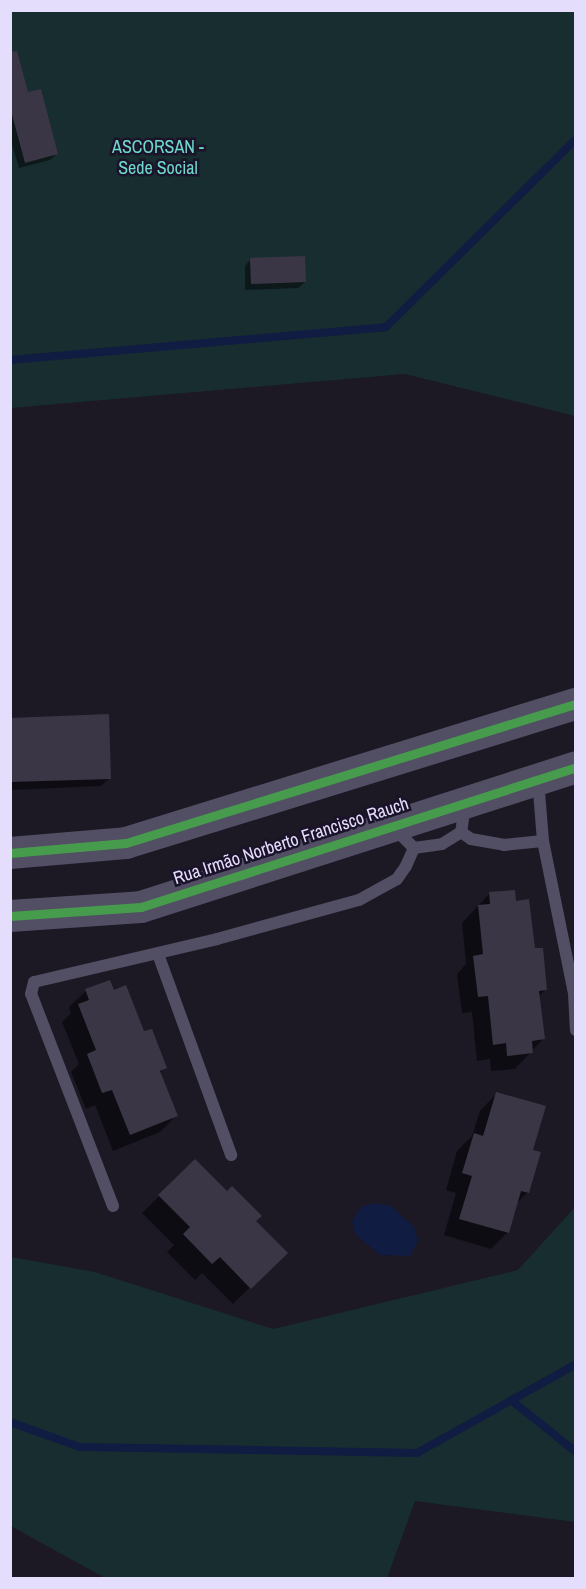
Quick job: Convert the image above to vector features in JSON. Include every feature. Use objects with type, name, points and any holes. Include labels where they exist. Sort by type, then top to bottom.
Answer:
[{"type":"street","points":[[10,853],[126,843],[576,704]]},
{"type":"street","name":"Rua Irmão Norberto Francisco Rauch","points":[[10,916],[141,907],[392,826],[463,817],[538,779],[576,767]]},
{"type":"lane","points":[[538,779],[543,841],[574,994],[576,1030]]},
{"type":"lane","points":[[414,848],[442,844],[463,817],[483,843],[543,841]]},
{"type":"lane","points":[[392,826],[414,848]]},
{"type":"lane","points":[[113,1206],[31,987],[34,982],[158,954],[359,900],[397,879],[414,848]]},
{"type":"lane","points":[[158,954],[231,1155]]},
{"type":"green space","name":"ASCORSAN - Sede Social","points":[[11,11],[575,11],[575,416],[405,374],[11,408]]},
{"type":"green space","points":[[575,1207],[575,1522],[415,1501],[387,1578],[105,1578],[11,1526],[11,1257],[95,1272],[273,1329],[518,1270]]},
{"type":"water","points":[[374,1203],[391,1206],[414,1227],[418,1241],[410,1256],[380,1255],[355,1234],[352,1221],[361,1207]]},
{"type":"building","points":[[17,51],[28,92],[41,89],[58,154],[25,163],[10,107],[10,52]]},
{"type":"building","points":[[305,256],[306,282],[251,284],[250,258]]},
{"type":"building","points":[[109,714],[111,779],[10,782],[10,718]]},
{"type":"building","points":[[515,890],[516,901],[529,899],[535,948],[543,948],[547,990],[539,991],[545,1039],[532,1041],[533,1053],[507,1056],[506,1043],[493,1045],[488,996],[478,997],[473,956],[483,954],[478,905],[490,904],[489,892]]},
{"type":"building","points":[[110,980],[114,990],[126,985],[144,1031],[152,1029],[167,1068],[160,1071],[178,1116],[130,1135],[112,1090],[102,1093],[87,1054],[96,1050],[78,1004],[89,1000],[85,989]]},
{"type":"building","points":[[496,1092],[546,1106],[533,1150],[541,1152],[529,1193],[521,1191],[509,1233],[459,1219],[472,1176],[462,1173],[474,1133],[483,1136]]},
{"type":"building","points":[[195,1159],[227,1191],[232,1186],[262,1216],[256,1221],[288,1253],[251,1289],[220,1257],[212,1264],[183,1234],[190,1227],[158,1195]]},
{"type":"waterway","points":[[10,360],[386,327],[576,139]]},
{"type":"waterway","points":[[10,1422],[80,1447],[417,1453],[576,1364]]},
{"type":"waterway","points":[[511,1400],[576,1452]]},
{"type":"cycle path","points":[[10,853],[126,843],[576,704]]},
{"type":"cycle path","points":[[10,916],[141,907],[576,767]]}]
